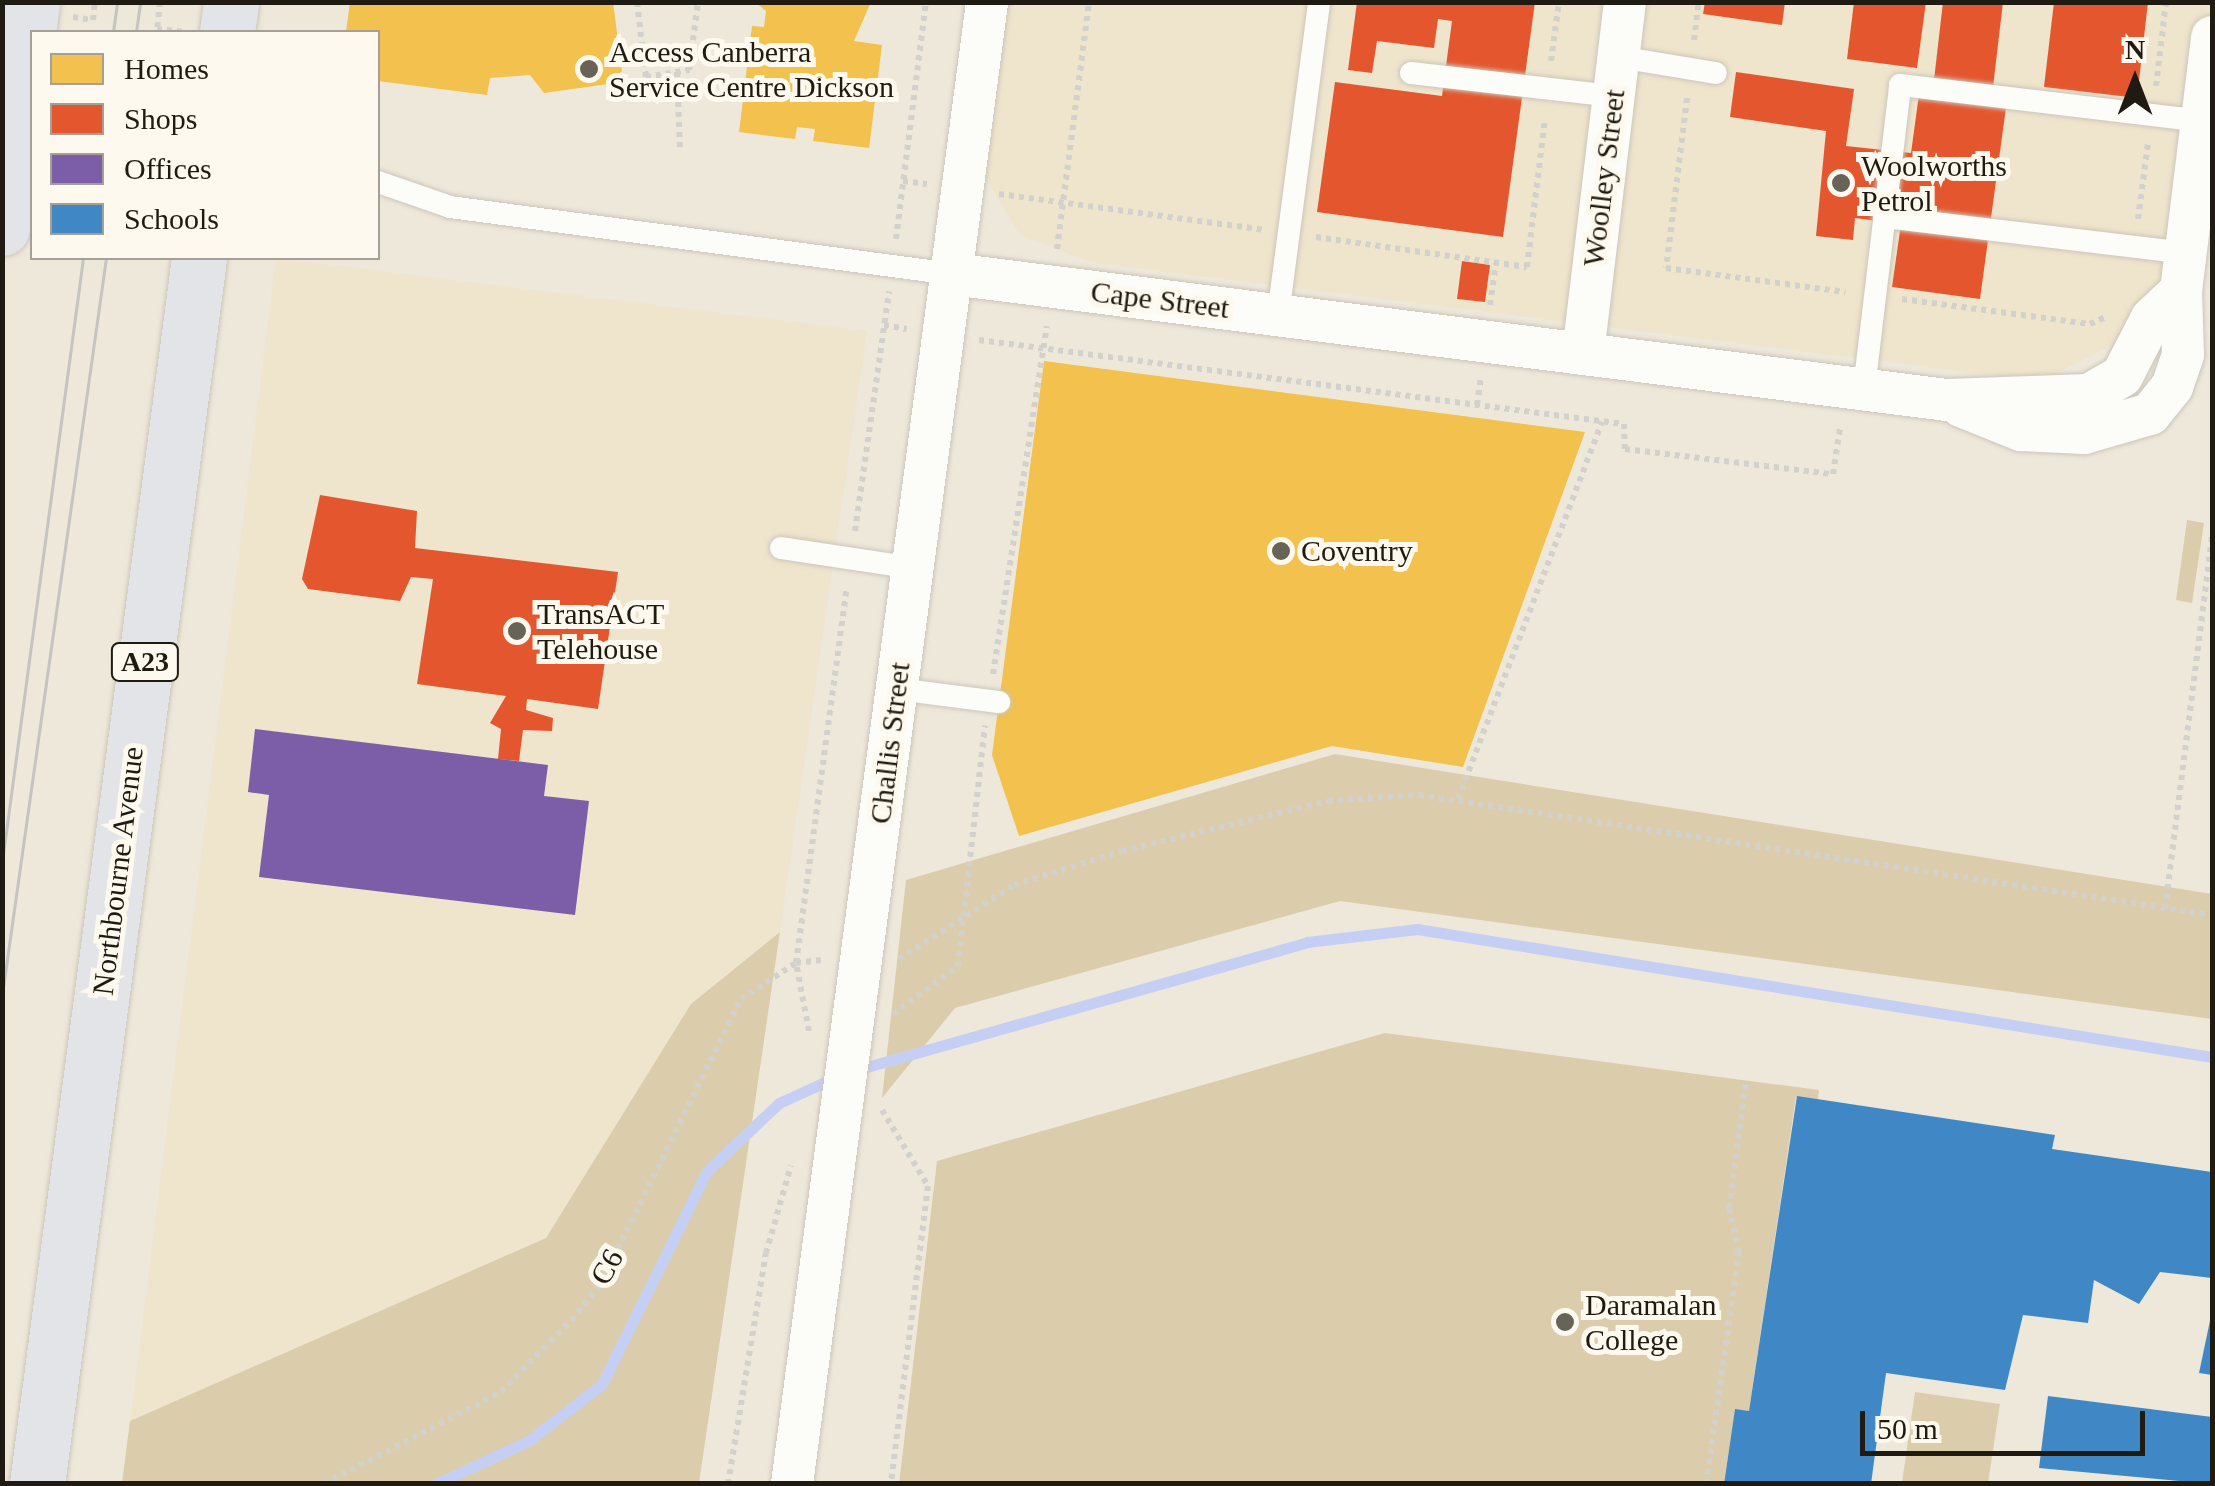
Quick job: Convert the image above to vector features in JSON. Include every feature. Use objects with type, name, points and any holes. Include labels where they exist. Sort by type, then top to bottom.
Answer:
[{"type":"highway","points":[[2,228],[32,2]]},
{"type":"highway","points":[[227,30],[231,2]]},
{"type":"highway","name":"Northbourne Avenue","points":[[37,1484],[198,260]]},
{"type":"highway","points":[[2,1481],[92,1067]]},
{"type":"street","name":"Challis Street","points":[[792,1484],[862,1111],[833,1046],[898,689],[987,2]]},
{"type":"street","name":"Woolley Street","points":[[1583,354],[1625,2]]},
{"type":"street","name":"Cape Street","points":[[1946,400],[2021,430],[2084,433],[2150,414],[2183,355],[2183,272],[2212,37]]},
{"type":"street","name":"Cape Street","points":[[952,274],[1583,354],[1860,410],[1946,400],[2089,395],[2122,376],[2183,272]]},
{"type":"lane","points":[[1278,315],[1320,2]]},
{"type":"lane","points":[[1411,73],[1548,91],[1616,77],[1691,69],[1716,73]]},
{"type":"lane","points":[[1860,410],[1900,85],[2202,121]]},
{"type":"lane","name":"Cape Street","points":[[380,183],[450,207],[952,274]]},
{"type":"lane","points":[[1884,217],[2134,247],[2183,272]]},
{"type":"lane","points":[[781,548],[913,568]]},
{"type":"lane","points":[[898,689],[994,701]]},
{"type":"path","points":[[160,2],[157,29],[167,30]]},
{"type":"path","points":[[637,2],[646,77],[689,70],[698,2]]},
{"type":"path","points":[[833,1046],[796,963],[926,2]]},
{"type":"path","points":[[888,1017],[958,966],[960,913],[994,701],[1090,2]]},
{"type":"path","points":[[1526,266],[1559,2]]},
{"type":"path","points":[[1666,268],[1699,2]]},
{"type":"path","points":[[2090,324],[2127,298],[2166,2]]},
{"type":"path","points":[[677,72],[680,150]]},
{"type":"path","points":[[1044,350],[1624,424],[1625,449],[1833,474],[1838,428],[1860,410]]},
{"type":"path","points":[[1458,799],[1602,421]]},
{"type":"path","points":[[2165,909],[2212,535]]},
{"type":"path","points":[[895,960],[926,948],[960,913],[1014,885],[1238,820],[1328,801],[1458,799],[2212,915]]},
{"type":"path","name":"C6","points":[[324,1484],[501,1392],[572,1320],[600,1285],[741,999],[796,963]]},
{"type":"path","points":[[1706,1484],[1740,1252],[1728,1208],[1746,1081]]},
{"type":"path","points":[[862,1111],[928,1186],[891,1484]]},
{"type":"path","points":[[728,1484],[766,1253],[797,1146]]},
{"type":"shaded area","points":[[1008,3],[2212,3],[2212,47],[2185,253],[2118,342],[2041,381],[1093,263],[1020,235],[986,178]]},
{"type":"shaded area","points":[[276,260],[867,331],[780,932],[691,1004],[546,1238],[130,1421]]},
{"type":"shaded area","points":[[2187,520],[2204,523],[2192,603],[2176,600]]},
{"type":"shaded area","points":[[1335,754],[2212,894],[2212,1019],[1340,901],[955,1008],[882,1098],[906,880]]},
{"type":"shaded area","points":[[780,932],[699,1483],[122,1483],[130,1421],[546,1238],[691,1004]]},
{"type":"shaded area","name":"Daramalan College","points":[[1385,1033],[1819,1090],[1818,1099],[1796,1097],[1749,1411],[1735,1410],[1724,1483],[899,1484],[937,1161]]},
{"type":"shaded area","points":[[1915,1392],[2000,1404],[1988,1483],[1902,1483]]},
{"type":"building: Homes","points":[[350,2],[613,2],[622,71],[608,84],[544,93],[530,75],[490,78],[487,95],[380,81],[380,30],[346,30]]},
{"type":"building: Homes","points":[[755,2],[871,2],[854,41],[882,45],[869,148],[813,141],[815,129],[797,127],[795,139],[739,132],[752,26],[764,27],[766,11]]},
{"type":"building: Homes","name":"Coventry","points":[[1044,361],[1585,432],[1463,767],[1332,746],[1019,836],[992,755]]},
{"type":"building: Shops","points":[[1357,2],[1535,2],[1503,237],[1317,212],[1335,82],[1442,96],[1452,21],[1438,19],[1434,48],[1377,41],[1372,73],[1348,70]]},
{"type":"building: Shops","points":[[1705,2],[1785,2],[1782,25],[1703,14]]},
{"type":"building: Shops","points":[[1854,2],[1926,2],[1917,68],[1847,59]]},
{"type":"building: Shops","points":[[1943,2],[2003,2],[1993,87],[1934,80]]},
{"type":"building: Shops","points":[[2054,2],[2148,2],[2137,98],[2044,87]]},
{"type":"building: Shops","points":[[1736,72],[1854,89],[1846,146],[1911,153],[1920,87],[2007,100],[1980,299],[1892,287],[1901,224],[1855,218],[1853,240],[1816,236],[1826,131],[1730,117]]},
{"type":"building: Shops","points":[[1462,261],[1490,265],[1485,302],[1457,299]]},
{"type":"building: Shops","name":"TransACT Telehouse","points":[[320,495],[417,511],[415,548],[618,572],[598,709],[527,699],[526,710],[553,718],[552,731],[523,730],[519,761],[498,759],[501,729],[490,723],[506,696],[417,684],[433,579],[411,577],[400,601],[308,589],[302,579]]},
{"type":"building: Offices","points":[[255,729],[548,765],[544,796],[589,801],[575,915],[259,877],[269,795],[248,792]]},
{"type":"building: Schools","points":[[1797,1096],[2055,1135],[2052,1149],[2212,1172],[2212,1278],[2160,1272],[2139,1304],[2094,1280],[2088,1323],[2023,1315],[2005,1390],[1886,1373],[1871,1484],[1724,1484],[1735,1409],[1749,1411]]},
{"type":"building: Schools","points":[[2212,1316],[2212,1375],[2199,1373]]},
{"type":"building: Schools","points":[[2048,1396],[2212,1417],[2212,1484],[2039,1468]]},
{"type":"waterway","points":[[856,1070],[1307,942],[1417,929],[2212,1057]]},
{"type":"waterway","points":[[436,1484],[530,1440],[602,1384],[707,1171],[779,1103],[838,1076]]},
{"type":"tram line","points":[[113,30],[117,2]]},
{"type":"tram line","points":[[136,30],[140,2]]},
{"type":"tram line","points":[[2,862],[83,260]]},
{"type":"tram line","points":[[2,995],[106,260]]},
{"type":"place","name":"Access Canberra Service Centre Dickson","points":[[589,69]]},
{"type":"place","name":"Woolworths Petrol","points":[[1841,183]]},
{"type":"place","name":"Coventry","points":[[1281,551]]},
{"type":"place","name":"TransACT Telehouse","points":[[517,631]]},
{"type":"place","name":"Daramalan College","points":[[1565,1322]]}]
